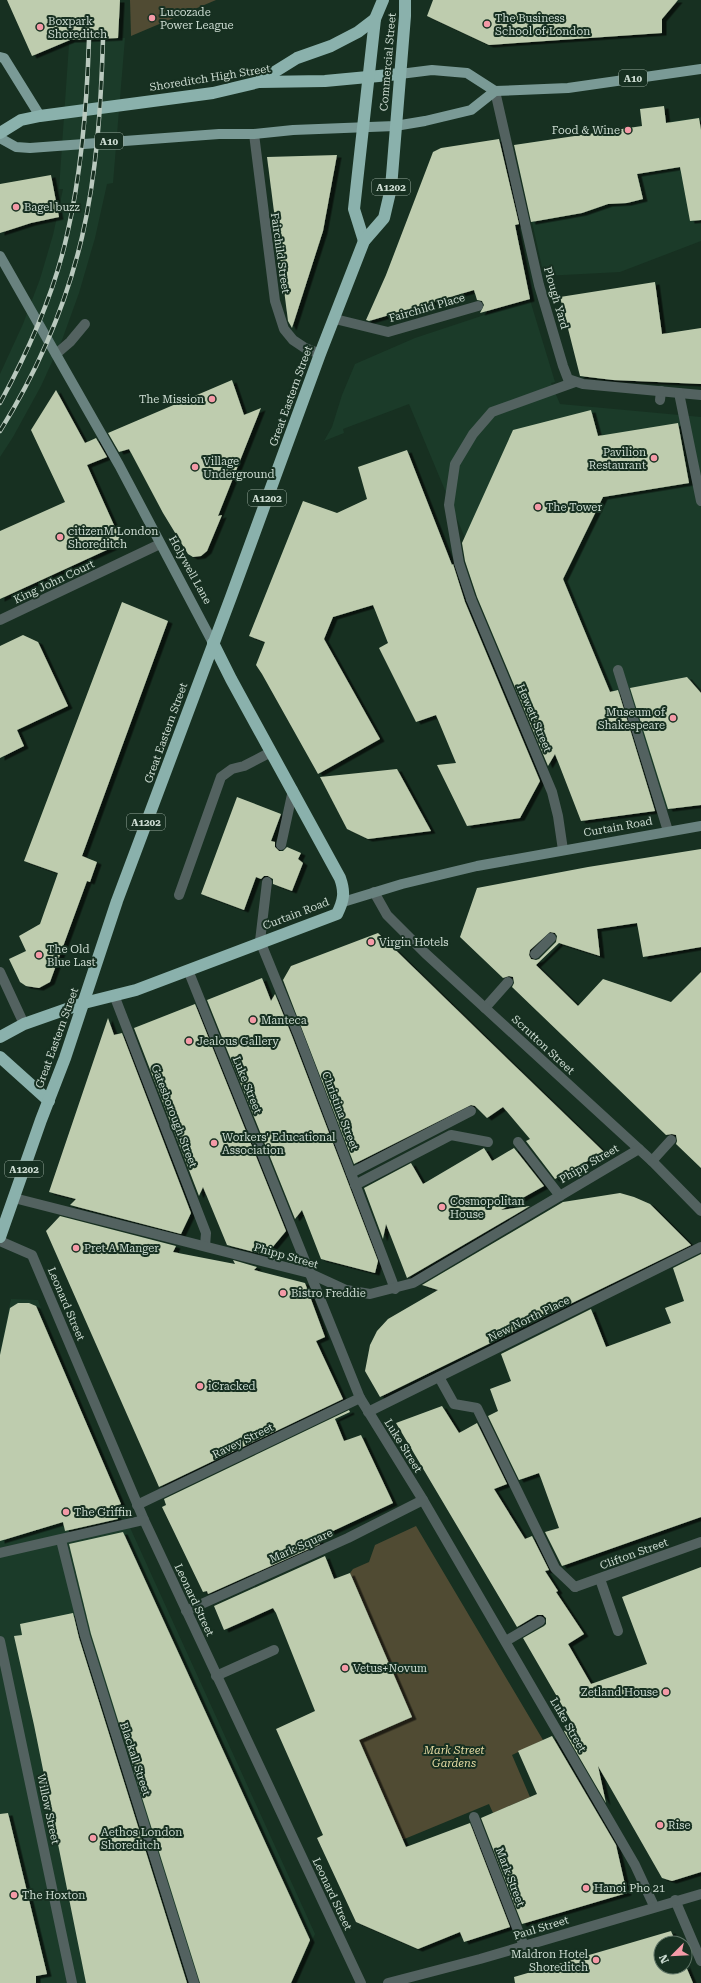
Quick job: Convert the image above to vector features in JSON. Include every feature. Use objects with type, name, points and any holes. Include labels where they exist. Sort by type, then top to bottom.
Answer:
[{"type":"highway","name":"Commercial Street","points":[[362,128],[375,19],[383,0]]},
{"type":"highway","name":"Commercial Street","points":[[396,126],[405,0]]},
{"type":"highway","name":"A1202","points":[[259,82],[297,58],[331,46],[358,32],[375,19]]},
{"type":"highway","name":"Shoreditch High Street","points":[[0,133],[21,120],[40,116],[214,93],[259,82],[325,81],[400,74]]},
{"type":"highway","name":"Great Eastern Street","points":[[0,1237],[84,1003],[117,901],[320,354],[335,319],[364,240],[384,218],[388,204],[396,126]]},
{"type":"highway","name":"A1202","points":[[362,128],[358,181],[354,209],[364,240]]},
{"type":"highway","name":"Holywell Lane","points":[[213,643],[231,680],[293,790],[340,878],[344,890],[343,902]]},
{"type":"highway","name":"Curtain Road","points":[[0,1037],[24,1024],[84,1003],[136,990],[337,914],[343,902]]},
{"type":"highway","points":[[0,1057],[49,1100]]},
{"type":"main road","points":[[0,57],[4,58],[40,116]]},
{"type":"main road","name":"A10","points":[[0,138],[16,147],[30,148],[212,135],[254,134],[293,130],[396,126],[425,122],[471,110],[495,92],[568,88],[701,69]]},
{"type":"main road","name":"Shoreditch High Street","points":[[400,74],[432,70],[467,72],[495,92]]},
{"type":"street","name":"Plough Yard","points":[[495,92],[539,285],[563,366],[568,379],[575,382]]},
{"type":"street","name":"Fairchild Street","points":[[254,134],[275,301],[284,329],[294,340],[305,348],[320,354]]},
{"type":"street","name":"Holywell Lane","points":[[0,256],[119,465],[213,643]]},
{"type":"street","name":"Fairchild Place","points":[[335,319],[388,332],[478,306]]},
{"type":"street","points":[[56,354],[70,342],[85,324]]},
{"type":"street","points":[[575,382],[603,385],[660,395],[679,393],[701,395]]},
{"type":"street","name":"Hewett Street","points":[[563,850],[558,816],[552,792],[471,599],[459,563],[449,505],[455,464],[473,434],[492,412],[575,382]]},
{"type":"street","points":[[679,393],[701,501]]},
{"type":"street","name":"King John Court","points":[[0,620],[160,544]]},
{"type":"street","points":[[618,670],[668,831]]},
{"type":"street","points":[[179,895],[221,777],[232,769],[244,766],[271,752]]},
{"type":"street","points":[[281,845],[293,790]]},
{"type":"street","name":"Curtain Road","points":[[343,902],[374,892],[477,866],[701,826]]},
{"type":"street","points":[[260,942],[267,882]]},
{"type":"street","name":"Scrutton Street","points":[[374,892],[387,915],[429,957],[652,1162],[701,1211]]},
{"type":"street","points":[[535,954],[551,938]]},
{"type":"street","name":"Christina Street","points":[[260,942],[395,1289]]},
{"type":"street","name":"Luke Street","points":[[188,970],[360,1398],[423,1500],[506,1641],[635,1866],[654,1906]]},
{"type":"street","points":[[0,972],[24,1024]]},
{"type":"street","points":[[485,1008],[508,982]]},
{"type":"street","name":"Gatesborough Street","points":[[114,995],[206,1233],[204,1246]]},
{"type":"street","points":[[351,1173],[471,1111]]},
{"type":"street","points":[[355,1185],[451,1135],[488,1142]]},
{"type":"street","points":[[652,1162],[671,1140]]},
{"type":"street","points":[[518,1142],[560,1196]]},
{"type":"street","name":"Phipp Street","points":[[14,1198],[309,1273],[346,1290],[370,1294],[395,1289],[413,1283],[638,1149]]},
{"type":"street","name":"Leonard Street","points":[[0,1241],[32,1255],[144,1520],[360,1983]]},
{"type":"street","name":"New North Place","points":[[368,1412],[701,1247]]},
{"type":"street","name":"Clifton Street","points":[[439,1377],[454,1404],[477,1408],[555,1568],[575,1587],[701,1542]]},
{"type":"street","name":"Ravey Street","points":[[138,1505],[360,1398]]},
{"type":"street","name":"Mark Square","points":[[186,1611],[348,1538],[423,1500]]},
{"type":"street","points":[[0,1553],[144,1520]]},
{"type":"street","name":"Blackall Street","points":[[61,1540],[87,1643],[194,1983]]},
{"type":"street","points":[[600,1579],[618,1631]]},
{"type":"street","points":[[506,1641],[540,1621]]},
{"type":"street","name":"Willow Street","points":[[0,1641],[72,1983]]},
{"type":"street","points":[[216,1676],[274,1650]]},
{"type":"street","name":"Mark Street","points":[[474,1817],[524,1946]]},
{"type":"street","name":"Paul Street","points":[[388,1983],[524,1946],[654,1906],[701,1894]]},
{"type":"street","points":[[675,1900],[701,1961]]},
{"type":"shaded area","points":[[125,38],[113,183],[107,184],[95,238],[79,293],[62,340],[41,386],[13,437],[0,457],[0,374],[23,324],[40,279],[53,235],[63,189],[59,189],[69,44],[74,43],[75,40]]},
{"type":"shaded area","points":[[701,117],[701,241],[620,272],[544,276],[515,145]]},
{"type":"shaded area","points":[[530,300],[555,382],[551,383],[560,404],[701,417],[701,742],[674,808],[581,821],[574,799],[409,404],[343,429],[344,433],[324,441],[332,427],[342,395],[355,364],[415,338]]},
{"type":"shaded area","points":[[11,1299],[38,1300],[53,1343],[132,1532],[315,1934],[292,1983],[0,1983],[0,1353]]},
{"type":"green space","name":"Lucozade Power League","points":[[130,0],[216,0],[131,36]]},
{"type":"green space","name":"Mark Street Gardens","points":[[416,1526],[543,1740],[512,1755],[530,1797],[493,1813],[489,1804],[402,1840],[359,1740],[412,1717],[350,1573],[353,1569],[369,1562],[375,1545]]},
{"type":"building","points":[[7,0],[120,0],[118,38],[70,40],[32,56]]},
{"type":"building","points":[[433,0],[678,0],[662,19],[662,33],[489,45],[427,16]]},
{"type":"building","points":[[664,106],[666,123],[699,118],[701,130],[701,220],[690,221],[680,167],[637,174],[643,199],[627,203],[608,204],[582,213],[531,222],[514,145],[642,126],[640,109]]},
{"type":"building","points":[[499,139],[519,224],[515,225],[530,299],[480,313],[484,305],[482,301],[477,300],[474,290],[369,321],[366,320],[386,275],[433,152],[441,148]]},
{"type":"building","points":[[337,155],[323,231],[292,328],[288,321],[267,157]]},
{"type":"building","points":[[51,175],[59,217],[31,223],[0,233],[0,184]]},
{"type":"building","points":[[655,282],[662,334],[701,328],[701,384],[613,380],[580,376],[560,297]]},
{"type":"building","points":[[232,380],[244,415],[261,408],[218,516],[222,515],[207,551],[201,556],[193,557],[188,554],[163,513],[129,449],[119,452],[108,433]]},
{"type":"building","name":"citizenM London Shoreditch","points":[[56,390],[85,443],[96,438],[107,457],[87,465],[122,543],[0,599],[0,531],[65,502],[31,430]]},
{"type":"building","points":[[591,410],[598,436],[678,423],[689,483],[603,497],[563,579],[610,692],[618,690],[655,811],[581,821],[555,754],[548,766],[477,597],[465,561],[462,543],[513,430]]},
{"type":"building","points":[[407,450],[452,565],[453,564],[465,602],[540,781],[520,818],[467,826],[437,765],[456,763],[436,715],[416,722],[379,648],[388,643],[373,605],[333,617],[324,639],[380,739],[318,774],[256,665],[265,642],[249,636],[303,501],[337,513],[367,499],[358,467]]},
{"type":"building","points":[[122,602],[168,621],[82,856],[97,862],[90,882],[87,881],[50,982],[39,988],[26,986],[20,982],[9,959],[26,951],[19,936],[40,924],[58,873],[24,861]]},
{"type":"building","points":[[23,635],[38,642],[68,706],[17,730],[24,746],[0,758],[0,646]]},
{"type":"building","points":[[687,677],[701,693],[701,805],[668,809],[630,688]]},
{"type":"building","points":[[397,769],[431,831],[368,839],[347,829],[320,777]]},
{"type":"building","points":[[237,797],[281,814],[271,841],[275,842],[275,847],[279,851],[283,851],[287,847],[301,853],[298,859],[303,863],[292,891],[273,884],[273,879],[268,876],[264,876],[261,879],[256,877],[244,910],[201,894]]},
{"type":"building","points":[[701,849],[701,947],[643,957],[637,923],[597,929],[600,956],[559,943],[536,965],[578,1006],[603,979],[671,1002],[701,972],[701,1168],[676,1144],[676,1135],[666,1135],[512,987],[514,983],[513,977],[509,976],[503,978],[460,937],[477,888],[588,867]],"holes":[[[550,932],[555,933],[557,936],[556,942],[539,959],[531,959],[529,955],[530,950]]]},
{"type":"building","points":[[378,933],[604,1152],[555,1179],[526,1141],[530,1139],[503,1107],[487,1118],[475,1106],[471,1105],[354,1164],[283,980],[291,966]]},
{"type":"building","points":[[262,978],[271,1001],[275,994],[292,1036],[378,1261],[375,1273],[321,1259],[302,1210],[295,1219],[207,1000]]},
{"type":"building","points":[[195,1004],[286,1231],[266,1255],[227,1245],[203,1187],[199,1196],[134,1028]]},
{"type":"building","points":[[108,1018],[114,1035],[122,1033],[191,1213],[181,1234],[70,1205],[76,1199],[49,1192]]},
{"type":"building","name":"Cosmopolitan House","points":[[484,1148],[492,1161],[514,1148],[544,1186],[501,1210],[530,1206],[407,1278],[386,1224],[383,1239],[364,1188],[411,1163],[423,1184]]},
{"type":"building","points":[[620,1193],[650,1204],[691,1245],[380,1397],[365,1371],[370,1345],[377,1331],[388,1319],[438,1290],[422,1285],[563,1202]]},
{"type":"building","points":[[60,1216],[176,1246],[173,1252],[235,1264],[233,1260],[257,1267],[254,1270],[305,1283],[325,1337],[316,1341],[343,1399],[159,1487],[46,1231]]},
{"type":"building","points":[[701,1254],[701,1517],[562,1566],[545,1532],[559,1528],[539,1473],[519,1480],[488,1416],[498,1411],[490,1389],[511,1381],[501,1354],[591,1309],[606,1347],[671,1323],[665,1308],[684,1301],[673,1268]]},
{"type":"building","points":[[18,1303],[29,1303],[36,1306],[121,1504],[112,1507],[118,1519],[65,1531],[63,1522],[0,1541],[0,1355],[10,1308]]},
{"type":"building","points":[[442,1406],[459,1433],[477,1423],[507,1484],[494,1489],[525,1539],[532,1536],[549,1570],[545,1571],[558,1591],[556,1592],[584,1634],[568,1644],[591,1684],[647,1664],[622,1597],[701,1567],[701,1872],[672,1881],[662,1878],[598,1766],[606,1803],[564,1731],[574,1726],[523,1638],[544,1626],[546,1624],[546,1618],[543,1615],[537,1615],[517,1627],[396,1423]]},
{"type":"building","points":[[349,1410],[350,1412],[335,1419],[344,1441],[361,1435],[393,1503],[318,1538],[320,1544],[208,1594],[207,1591],[203,1592],[162,1507],[166,1505],[164,1499]]},
{"type":"building","points":[[123,1532],[310,1940],[291,1983],[200,1983],[91,1634],[69,1544]]},
{"type":"building","points":[[325,1556],[334,1579],[350,1573],[412,1717],[359,1740],[406,1847],[470,1823],[510,1927],[464,1942],[460,1932],[418,1949],[356,1922],[317,1838],[323,1835],[276,1729],[315,1711],[276,1613],[273,1608],[224,1630],[214,1606]]},
{"type":"building","name":"Aethos London Shoreditch","points":[[73,1613],[79,1638],[187,1983],[86,1983],[34,1725],[14,1636],[22,1635],[20,1624]]},
{"type":"building","points":[[552,1736],[616,1845],[627,1893],[522,1924],[481,1818],[537,1794],[518,1751]]},
{"type":"building","name":"The Hoxton","points":[[8,1813],[47,1974],[36,1976],[36,1983],[0,1983],[0,1814]]},
{"type":"building","points":[[671,1931],[673,1935],[657,1935]]},
{"type":"building","points":[[653,1936],[653,1975],[690,1975],[693,1983],[515,1983],[514,1977]]},
{"type":"railway","points":[[0,403],[21,363],[40,321],[62,257],[72,211],[80,162],[87,88],[89,39]]},
{"type":"railway","points":[[0,431],[38,362],[49,337],[68,288],[82,237],[95,163],[101,89],[103,39]]},
{"type":"place","name":"Lucozade Power League","points":[[152,18]]},
{"type":"place","name":"The Business School of London","points":[[487,24]]},
{"type":"place","name":"Boxpark Shoreditch","points":[[40,27]]},
{"type":"place","name":"Food & Wine","points":[[628,130]]},
{"type":"place","name":"Bagel buzz","points":[[16,207]]},
{"type":"place","name":"The Mission","points":[[212,399]]},
{"type":"place","name":"Pavilion Restaurant","points":[[654,458]]},
{"type":"place","name":"Village Underground","points":[[195,467]]},
{"type":"place","name":"The Tower","points":[[538,507]]},
{"type":"place","name":"citizenM London Shoreditch","points":[[60,537]]},
{"type":"place","name":"Museum of Shakespeare","points":[[673,718]]},
{"type":"place","name":"Virgin Hotels","points":[[371,942]]},
{"type":"place","name":"The Old Blue Last","points":[[39,955]]},
{"type":"place","name":"Manteca","points":[[253,1020]]},
{"type":"place","name":"Jealous Gallery","points":[[189,1041]]},
{"type":"place","name":"Workers' Educational Association","points":[[214,1143]]},
{"type":"place","name":"Cosmopolitan House","points":[[442,1207]]},
{"type":"place","name":"Pret A Manger","points":[[76,1248]]},
{"type":"place","name":"Bistro Freddie","points":[[283,1293]]},
{"type":"place","name":"iCracked","points":[[200,1386]]},
{"type":"place","name":"The Griffin","points":[[66,1512]]},
{"type":"place","name":"Vetus+Novum","points":[[345,1668]]},
{"type":"place","name":"Zetland House","points":[[666,1692]]},
{"type":"place","name":"Rise","points":[[660,1825]]},
{"type":"place","name":"Aethos London Shoreditch","points":[[93,1838]]},
{"type":"place","name":"Hanoi Pho 21","points":[[586,1888]]},
{"type":"place","name":"The Hoxton","points":[[14,1895]]},
{"type":"place","name":"Maldron Hotel Shoreditch","points":[[596,1960]]}]
